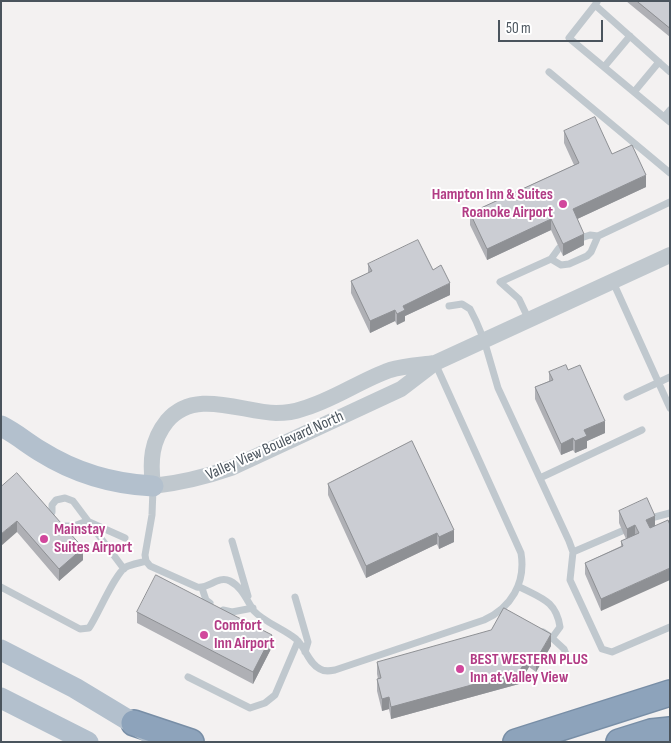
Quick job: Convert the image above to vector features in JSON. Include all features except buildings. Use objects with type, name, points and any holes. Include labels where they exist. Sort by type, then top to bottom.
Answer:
[{"type":"highway","points":[[516,742],[670,693]]},
{"type":"highway","points":[[134,723],[191,742]]},
{"type":"highway","points":[[619,742],[651,732],[670,730]]},
{"type":"main road","points":[[1,426],[12,431],[65,466],[83,474],[112,482],[153,486]]},
{"type":"main road","points":[[1,650],[75,688],[165,742]]},
{"type":"main road","points":[[1,698],[88,742]]},
{"type":"street","name":"Valley View Boulevard North","points":[[435,363],[391,370],[305,409],[288,413],[275,413],[211,403],[195,404],[170,417],[161,428],[154,442],[151,456],[153,486],[204,478],[231,468],[401,390],[435,363],[670,256]]},
{"type":"lane","points":[[670,72],[596,3],[569,38],[667,120],[670,110]]},
{"type":"lane","points":[[604,67],[630,36]]},
{"type":"lane","points":[[634,92],[659,62]]},
{"type":"lane","points":[[549,72],[670,173]]},
{"type":"lane","points":[[581,238],[590,235],[598,236],[670,202]]},
{"type":"lane","points":[[551,259],[561,265],[569,264],[587,256],[591,252],[598,236]]},
{"type":"lane","points":[[529,320],[519,299],[500,282],[551,259],[559,248]]},
{"type":"lane","points":[[613,282],[670,408]]},
{"type":"lane","points":[[449,306],[462,304],[470,309],[484,340],[496,385],[573,552],[570,580],[602,649],[612,652],[670,627]]},
{"type":"lane","points":[[153,486],[152,515],[146,561],[150,566],[202,588],[219,580],[226,579],[233,582],[255,612],[298,642],[312,663],[321,670],[335,670],[484,620],[508,610],[518,586],[522,563],[520,553],[435,363]]},
{"type":"lane","points":[[627,397],[670,377]]},
{"type":"lane","points":[[540,478],[642,430]]},
{"type":"lane","points":[[52,512],[52,505],[56,500],[66,498],[73,501],[124,569]]},
{"type":"lane","points":[[651,518],[670,513]]},
{"type":"lane","points":[[63,526],[74,526],[87,521],[125,538]]},
{"type":"lane","points":[[573,552],[622,531]]},
{"type":"lane","points":[[232,541],[251,605]]},
{"type":"lane","points":[[1,587],[80,629],[89,628],[98,616],[116,576],[126,567],[146,561]]},
{"type":"lane","points":[[518,586],[551,604],[558,615],[560,627],[552,638]]},
{"type":"lane","points":[[202,588],[206,600],[210,604]]},
{"type":"lane","points":[[295,597],[308,642],[306,652]]},
{"type":"lane","points":[[223,610],[232,612],[251,605]]},
{"type":"lane","points":[[539,630],[564,649],[569,661]]},
{"type":"lane","points":[[188,677],[250,708],[257,706],[265,703],[275,695],[298,642]]},
{"type":"place","name":"Hampton Inn & Suites Roanoke Airport","points":[[563,204]]},
{"type":"place","name":"Mainstay Suites Airport","points":[[44,539]]},
{"type":"place","name":"Comfort Inn Airport","points":[[204,635]]},
{"type":"place","name":"BEST WESTERN PLUS Inn at Valley View","points":[[460,669]]}]
